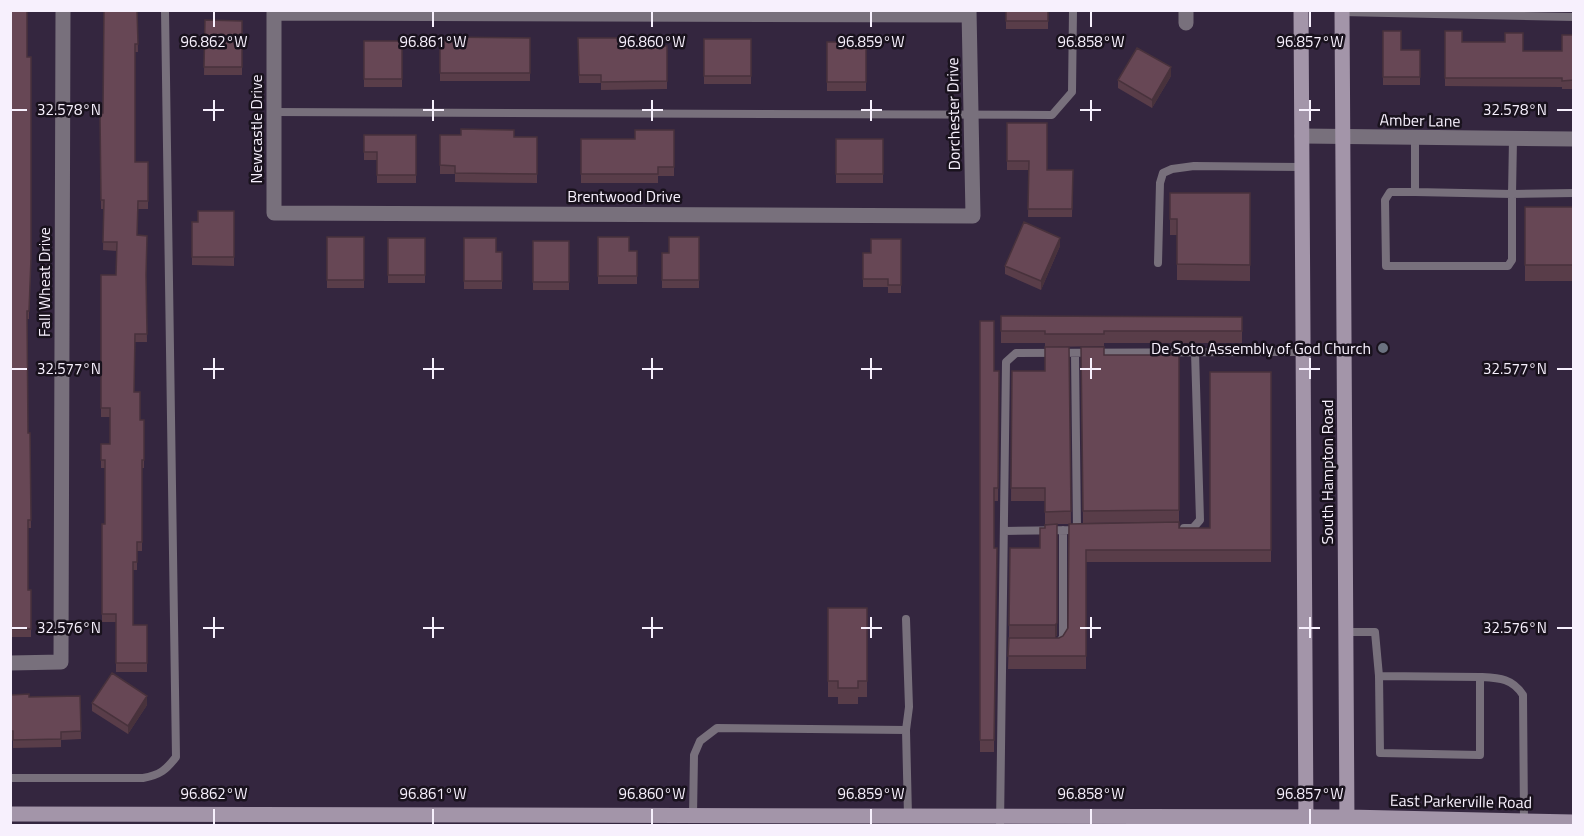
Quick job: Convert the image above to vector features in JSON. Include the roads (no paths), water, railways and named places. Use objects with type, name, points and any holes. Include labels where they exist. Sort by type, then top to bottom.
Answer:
[{"type":"main road","name":"South Hampton Road","points":[[1302,10],[1306,821]]},
{"type":"main road","name":"South Hampton Road","points":[[1342,11],[1348,821]]},
{"type":"main road","name":"East Parkerville Road","points":[[10,814],[608,821],[693,816],[891,821],[908,816],[1000,821],[1574,822]]},
{"type":"street","name":"Fall Wheat Drive","points":[[10,663],[61,662],[63,10]]},
{"type":"street","points":[[274,12],[969,13]]},
{"type":"street","name":"Newcastle Drive","points":[[273,213],[274,12]]},
{"type":"street","name":"Dorchester Drive","points":[[969,13],[973,216]]},
{"type":"street","name":"Amber Lane","points":[[1302,136],[1574,140]]},
{"type":"street","name":"Brentwood Drive","points":[[273,213],[973,216]]},
{"type":"lane","points":[[10,778],[143,778],[157,776],[167,769],[176,757],[165,10]]},
{"type":"lane","points":[[274,112],[1052,115],[1072,92],[1072,10]]},
{"type":"lane","points":[[1342,11],[1574,17]]},
{"type":"lane","points":[[1414,192],[1415,138]]},
{"type":"lane","points":[[1512,139],[1512,194],[1512,260],[1508,266],[1386,266],[1385,200],[1390,192],[1512,194],[1574,193]]},
{"type":"lane","points":[[1158,263],[1160,183],[1163,173],[1172,169],[1194,166],[1302,167]]},
{"type":"lane","points":[[1169,528],[1192,528],[1200,520],[1195,352]]},
{"type":"lane","points":[[1000,821],[1006,362],[1016,353],[1303,352]]},
{"type":"lane","points":[[1075,353],[1077,530]]},
{"type":"lane","points":[[1047,644],[1058,644],[1063,637],[1063,530]]},
{"type":"lane","points":[[1004,531],[1089,530]]},
{"type":"lane","points":[[906,620],[909,708],[906,730],[908,816]]},
{"type":"lane","points":[[1346,632],[1375,632],[1379,676],[1380,753],[1480,755],[1480,677]]},
{"type":"lane","points":[[1002,644],[1013,644]]},
{"type":"lane","points":[[1379,676],[1503,678],[1517,685],[1523,695],[1524,821]]},
{"type":"lane","points":[[693,816],[694,755],[700,741],[717,728],[906,730]]},
{"type":"place","name":"De Soto Assembly of God Church","points":[[1383,348]]}]
